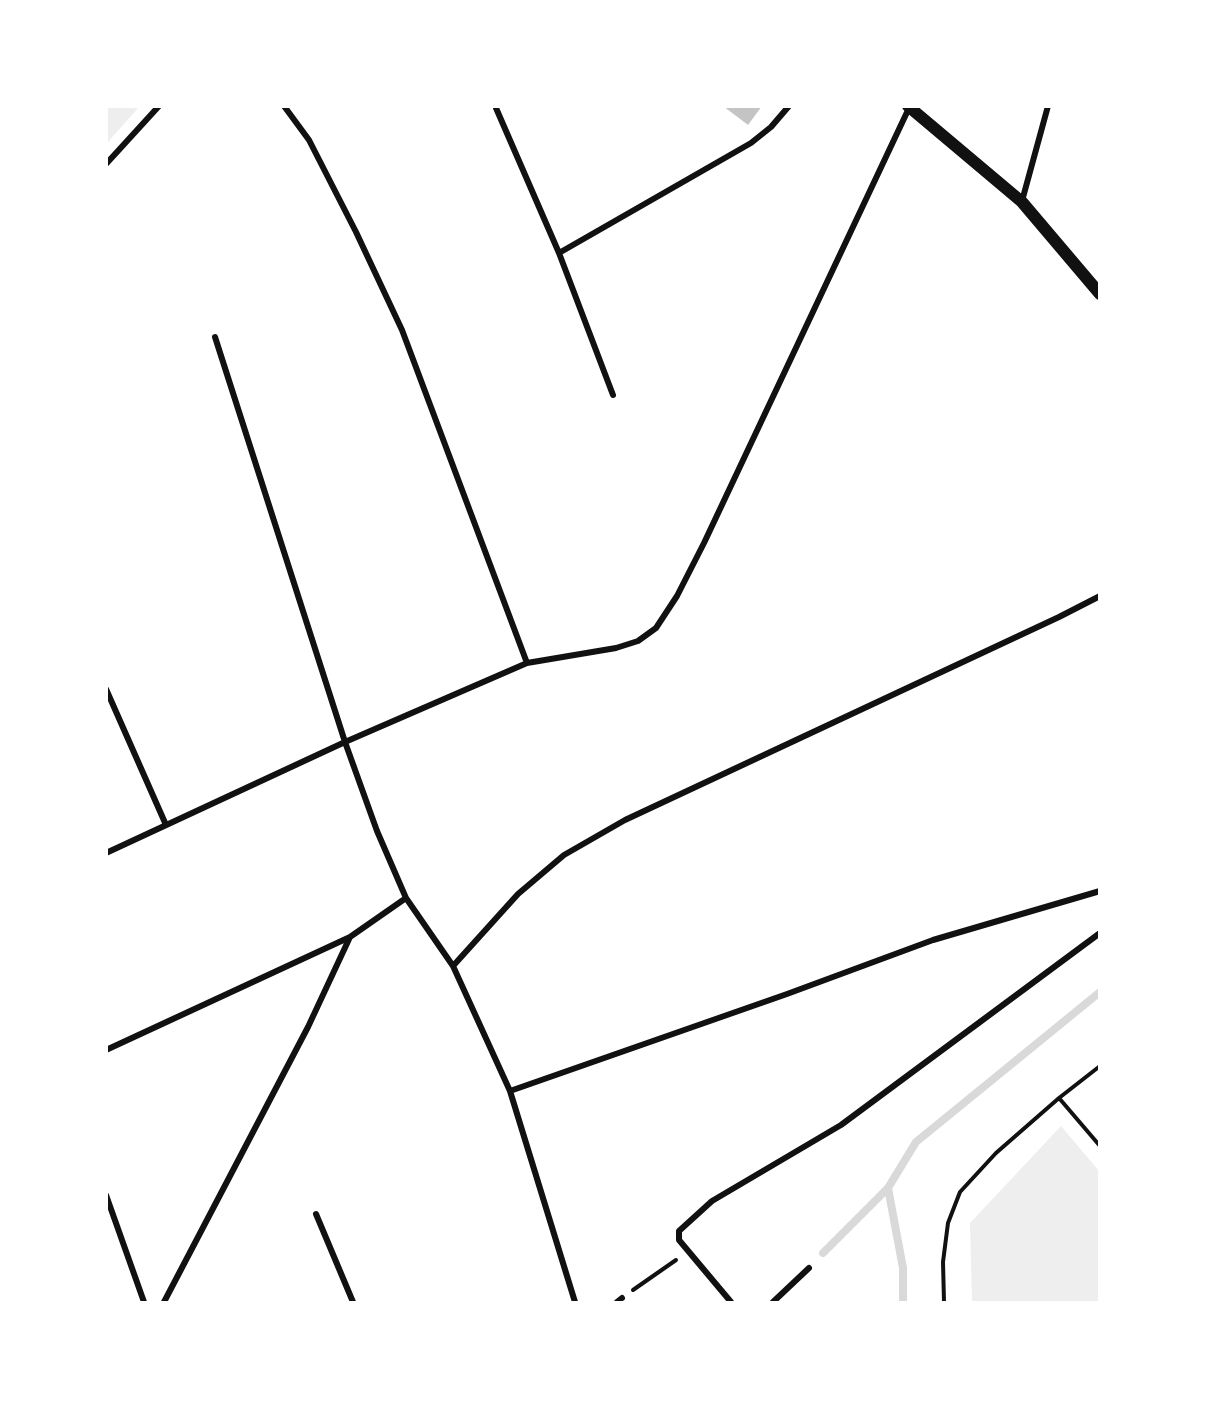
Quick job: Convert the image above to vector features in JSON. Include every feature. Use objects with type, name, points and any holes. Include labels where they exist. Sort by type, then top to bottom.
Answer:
[{"type":"main road","points":[[909,107],[1022,202],[1100,294]]},
{"type":"street","points":[[106,164],[159,106]]},
{"type":"street","points":[[284,106],[309,140],[356,231],[402,330],[527,663]]},
{"type":"street","points":[[559,253],[751,143],[771,127],[789,106]]},
{"type":"street","points":[[1022,202],[1048,106]]},
{"type":"street","points":[[106,853],[345,742],[527,663],[616,648],[638,641],[656,628],[678,596],[704,543],[909,107]]},
{"type":"street","points":[[496,108],[559,253],[613,395]]},
{"type":"street","points":[[215,337],[345,742],[377,831],[406,898],[453,966],[510,1091],[575,1302]]},
{"type":"street","points":[[453,966],[518,894],[564,855],[625,820],[1100,596]]},
{"type":"street","points":[[106,689],[166,825]]},
{"type":"street","points":[[510,1091],[933,940],[1100,891]]},
{"type":"street","points":[[106,1050],[350,937],[406,898]]},
{"type":"street","points":[[731,1302],[680,1240],[679,1231],[712,1200],[842,1125],[1100,933]]},
{"type":"street","points":[[164,1302],[308,1027],[350,937]]},
{"type":"street","points":[[106,1195],[144,1302]]},
{"type":"street","points":[[316,1214],[353,1302]]},
{"type":"street","points":[[773,1302],[809,1268]]},
{"type":"path","points":[[944,1302],[943,1262],[948,1223],[960,1192],[996,1153],[1100,1066]]},
{"type":"path","points":[[1059,1098],[1100,1146]]},
{"type":"path","points":[[619,1300],[689,1251]]},
{"type":"shaded area","points":[[106,107],[139,107],[107,143]]},
{"type":"shaded area","points":[[1061,1126],[1099,1171],[1099,1302],[972,1302],[970,1223]]},
{"type":"building","points":[[723,106],[762,106],[748,125]]},
{"type":"waterway","points":[[823,1253],[888,1188],[916,1142],[1100,992]]},
{"type":"waterway","points":[[888,1188],[903,1268],[903,1302]]}]
